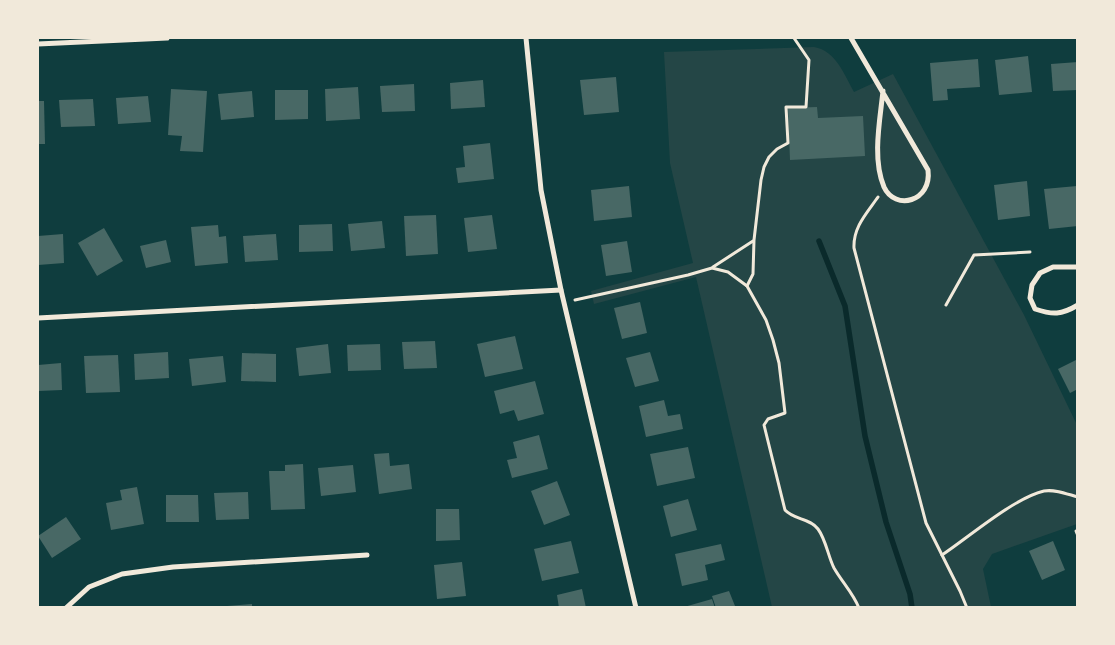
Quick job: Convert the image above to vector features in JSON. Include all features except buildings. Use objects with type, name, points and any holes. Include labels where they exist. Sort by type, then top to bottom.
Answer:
[{"type":"street","points":[[38,44],[167,38]]},
{"type":"street","points":[[526,38],[541,190],[561,290],[636,608]]},
{"type":"street","points":[[851,38],[883,90],[928,170],[929,179],[927,187],[910,201],[893,198],[884,188],[881,177],[878,140],[883,90]]},
{"type":"street","points":[[1078,267],[1053,267],[1040,273],[1032,285],[1030,298],[1035,309],[1050,314],[1066,312],[1078,305]]},
{"type":"street","points":[[38,318],[561,290]]},
{"type":"street","points":[[66,608],[89,587],[122,574],[173,566],[367,554]]},
{"type":"path","points":[[747,286],[753,274],[754,240],[764,167],[777,149],[788,143],[786,107],[806,107],[809,60],[794,38]]},
{"type":"path","points":[[884,188],[856,229],[854,248],[920,505],[929,530],[967,608]]},
{"type":"path","points":[[564,302],[712,268],[754,240]]},
{"type":"path","points":[[946,305],[974,255],[1030,252]]},
{"type":"path","points":[[712,268],[728,272],[747,286],[766,320],[774,340],[785,412],[768,419],[764,425],[785,510],[790,515],[812,523],[817,528],[834,568],[856,600],[859,608]]},
{"type":"path","points":[[942,555],[1003,512],[1036,494],[1054,490],[1078,497]]},
{"type":"path","points":[[1078,530],[1076,531],[1078,536]]},
{"type":"shaded area","points":[[814,47],[822,49],[834,58],[854,92],[893,74],[1024,315],[1077,425],[1077,524],[992,554],[983,569],[991,607],[772,607],[696,277],[594,304],[591,291],[693,263],[670,163],[664,52]]},
{"type":"waterway","points":[[819,241],[845,306],[865,436],[886,522],[910,594],[912,608]]}]
